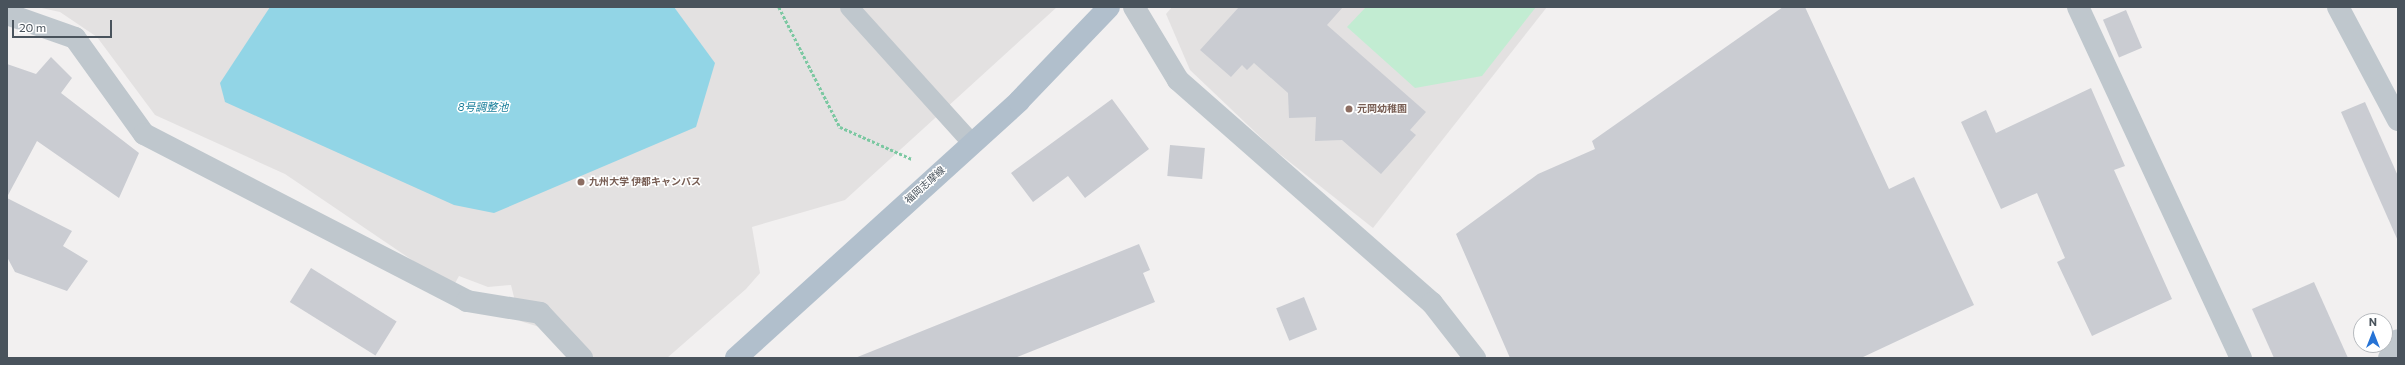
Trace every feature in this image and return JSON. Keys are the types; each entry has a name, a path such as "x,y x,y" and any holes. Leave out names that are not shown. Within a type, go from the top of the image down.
{"main road":[{"name":"福岡志摩線","path":"736,358 1019,101 1109,7"}],"street":[{"path":"1134,7 1178,80 1432,303 1475,358"},
{"path":"2078,7 2241,358"},
{"path":"2338,7 2398,120"},
{"path":"7,14 75,38 144,134 467,301 540,313 582,358"},
{"path":"2389,358 2398,340"}],"lane":[{"path":"848,7 972,143"}],"path":[{"path":"779,7 840,127 940,172"}],"shaded area":[{"name":"九州大学 伊都キャンパス","path":"37,7 1057,7 845,200 752,227 760,273 746,289 667,358 574,358 549,330 520,321 511,285 488,287 459,276 454,285 440,279 285,174 155,115 97,37 60,12"},
{"name":"元岡幼稚園","path":"1172,7 1547,7 1373,228 1272,148 1190,70 1166,14"}],"green space":[{"path":"1366,7 1536,7 1482,76 1415,88 1347,27"}],"water":[{"name":"8号調整池","path":"270,7 674,7 715,63 696,127 494,213 454,205 225,102 220,83"}],"building":[{"path":"1239,7 1343,7 1327,25 1426,112 1410,130 1416,135 1381,174 1342,140 1315,141 1316,117 1289,118 1288,93 1254,63 1247,70 1242,65 1231,77 1200,50"},
{"path":"1783,7 1805,7 1889,189 1914,177 1974,305 1861,358 1510,358 1456,234 1538,174 1595,149 1592,141"},
{"path":"2126,10 2142,48 2119,58 2103,20"},
{"path":"51,57 72,78 61,93 139,153 119,198 37,141 7,197 7,64 36,74"},
{"path":"2091,88 2125,166 2114,170 2172,299 2092,336 2057,262 2065,258 2037,193 2001,209 1961,122 1986,110 1996,133"},
{"path":"1112,99 1149,149 1085,198 1068,176 1033,202 1011,173"},
{"path":"2365,102 2398,176 2398,241 2341,112"},
{"path":"1170,145 1205,148 1202,179 1167,176"},
{"path":"7,198 72,231 63,246 88,261 67,291 15,272 7,257"},
{"path":"1139,244 1150,270 1143,273 1155,302 1015,358 855,358"},
{"path":"311,268 397,322 375,355 290,302"},
{"path":"2314,282 2348,358 2274,358 2252,309"},
{"path":"1304,297 1317,329 1289,341 1276,308"}],"place":[{"name":"元岡幼稚園","path":"1349,109"},
{"name":"九州大学 伊都キャンパス","path":"581,182"}]}
